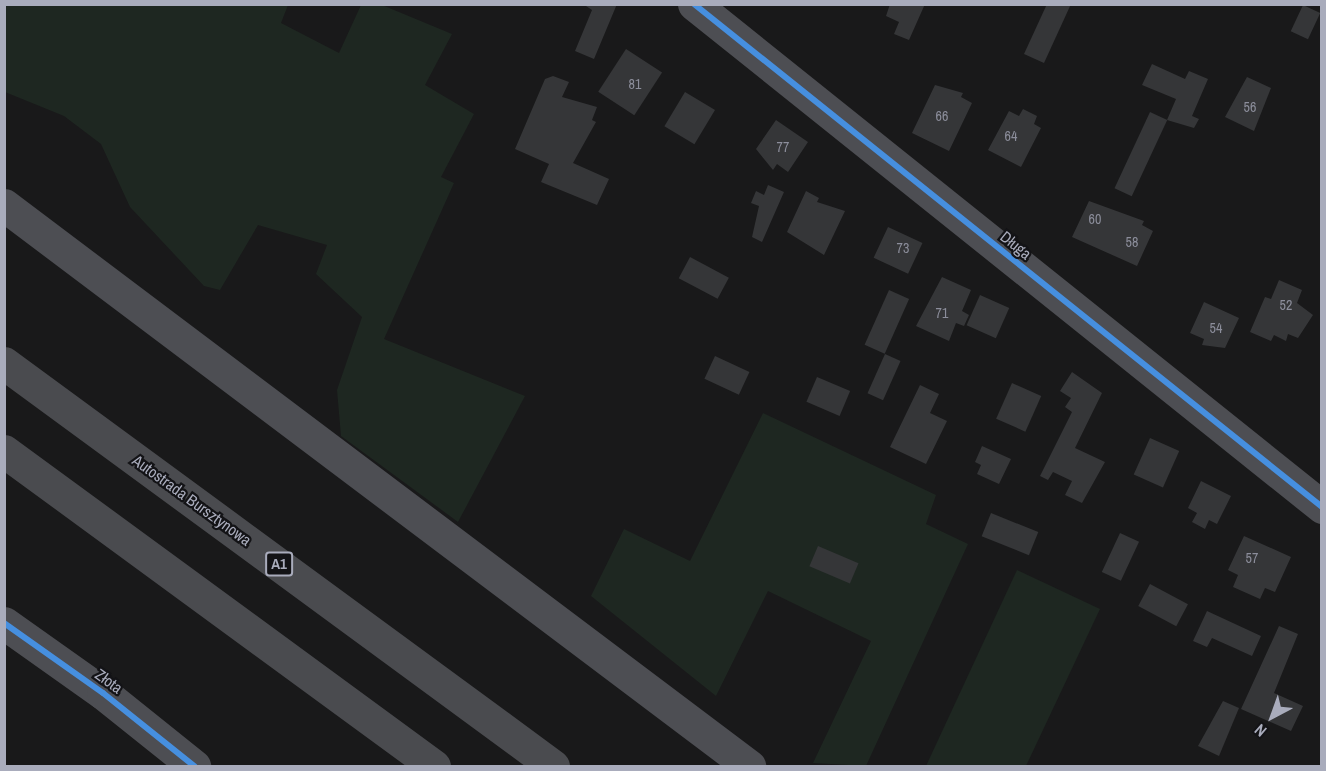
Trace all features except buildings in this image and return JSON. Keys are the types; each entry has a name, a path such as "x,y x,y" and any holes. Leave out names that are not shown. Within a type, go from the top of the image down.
{"highway":[{"name":"Autostrada Bursztynowa","path":"4,363 553,766"},
{"path":"4,451 434,766"}],"street":[{"name":"Długa","path":"694,4 1322,507"},
{"path":"4,205 749,766"},
{"name":"Złota","path":"4,623 112,699 194,766"}],"shaded area":[{"path":"4,5 288,5 281,23 339,53 361,5 382,5 452,34 425,85 474,114 441,177 454,183 384,339 525,396 458,522 341,436 337,390 362,317 316,274 327,245 258,225 220,290 204,286 130,207 101,144 64,116 5,92"},
{"path":"763,413 936,495 926,524 968,544 866,766 813,763 871,641 768,591 716,696 591,596 624,529 690,561"},
{"path":"1017,570 1100,609 1026,766 926,766"}],"cycle path":[{"path":"694,4 1322,507"},
{"path":"4,623 103,693 194,766"}]}
